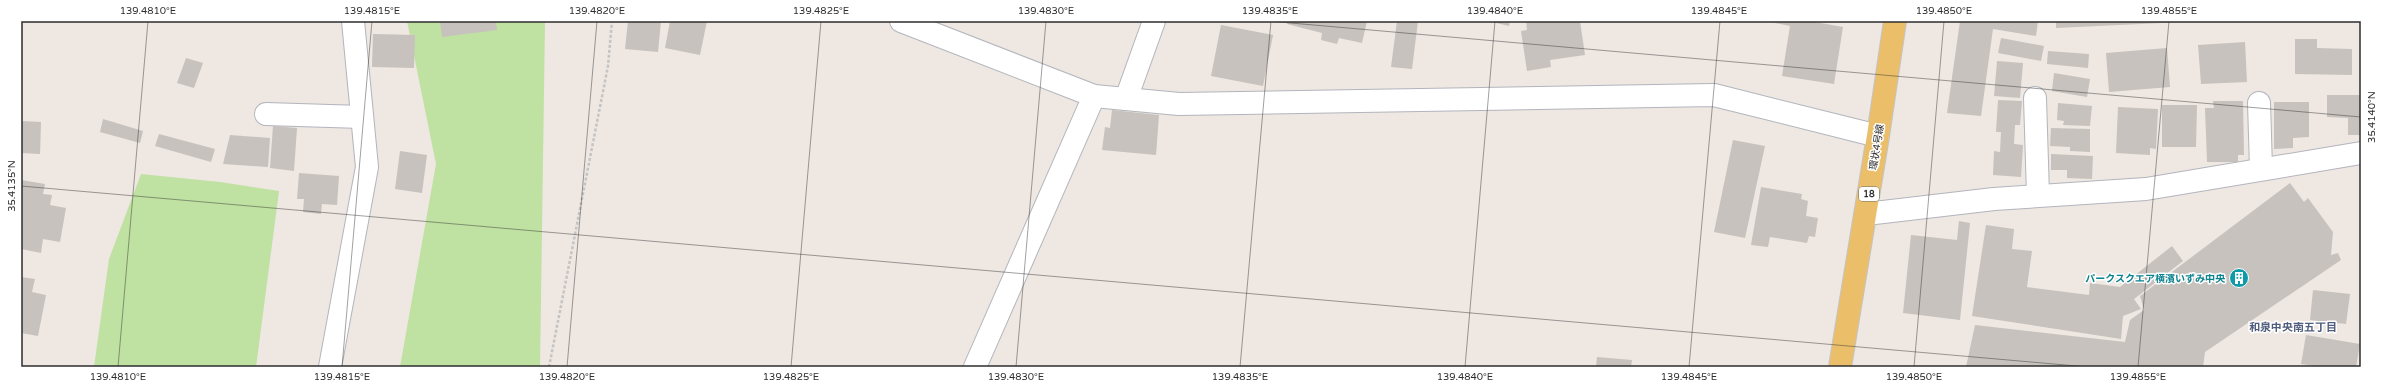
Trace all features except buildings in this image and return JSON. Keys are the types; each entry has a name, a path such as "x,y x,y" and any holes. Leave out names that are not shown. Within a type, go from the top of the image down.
{"main road":[{"name":"環状4号線","path":"1840,367 1866,214 1894,21"}],"street":[{"path":"330,367 367,167 353,21"},
{"path":"900,21 1094,96 1179,104 1714,95 1878,136"},
{"path":"1126,99 1154,21"},
{"path":"975,367 1094,96"},
{"path":"2035,98 2038,195"},
{"path":"2259,103 2261,168"},
{"path":"266,114 362,117"},
{"path":"1866,214 2038,195 2146,189 2261,168 2361,153"}],"path":[{"path":"549,367 608,66 612,21"}],"green space":[{"path":"407,21 545,21 540,367 400,367 436,164"},
{"path":"141,174 220,182 279,191 256,367 94,367 109,259"}],"place":[{"name":"パークスクエア横濱いずみ中央","path":"2239,278"}],"district":[{"name":"和泉中央南五丁目","path":"2293,327"}]}
